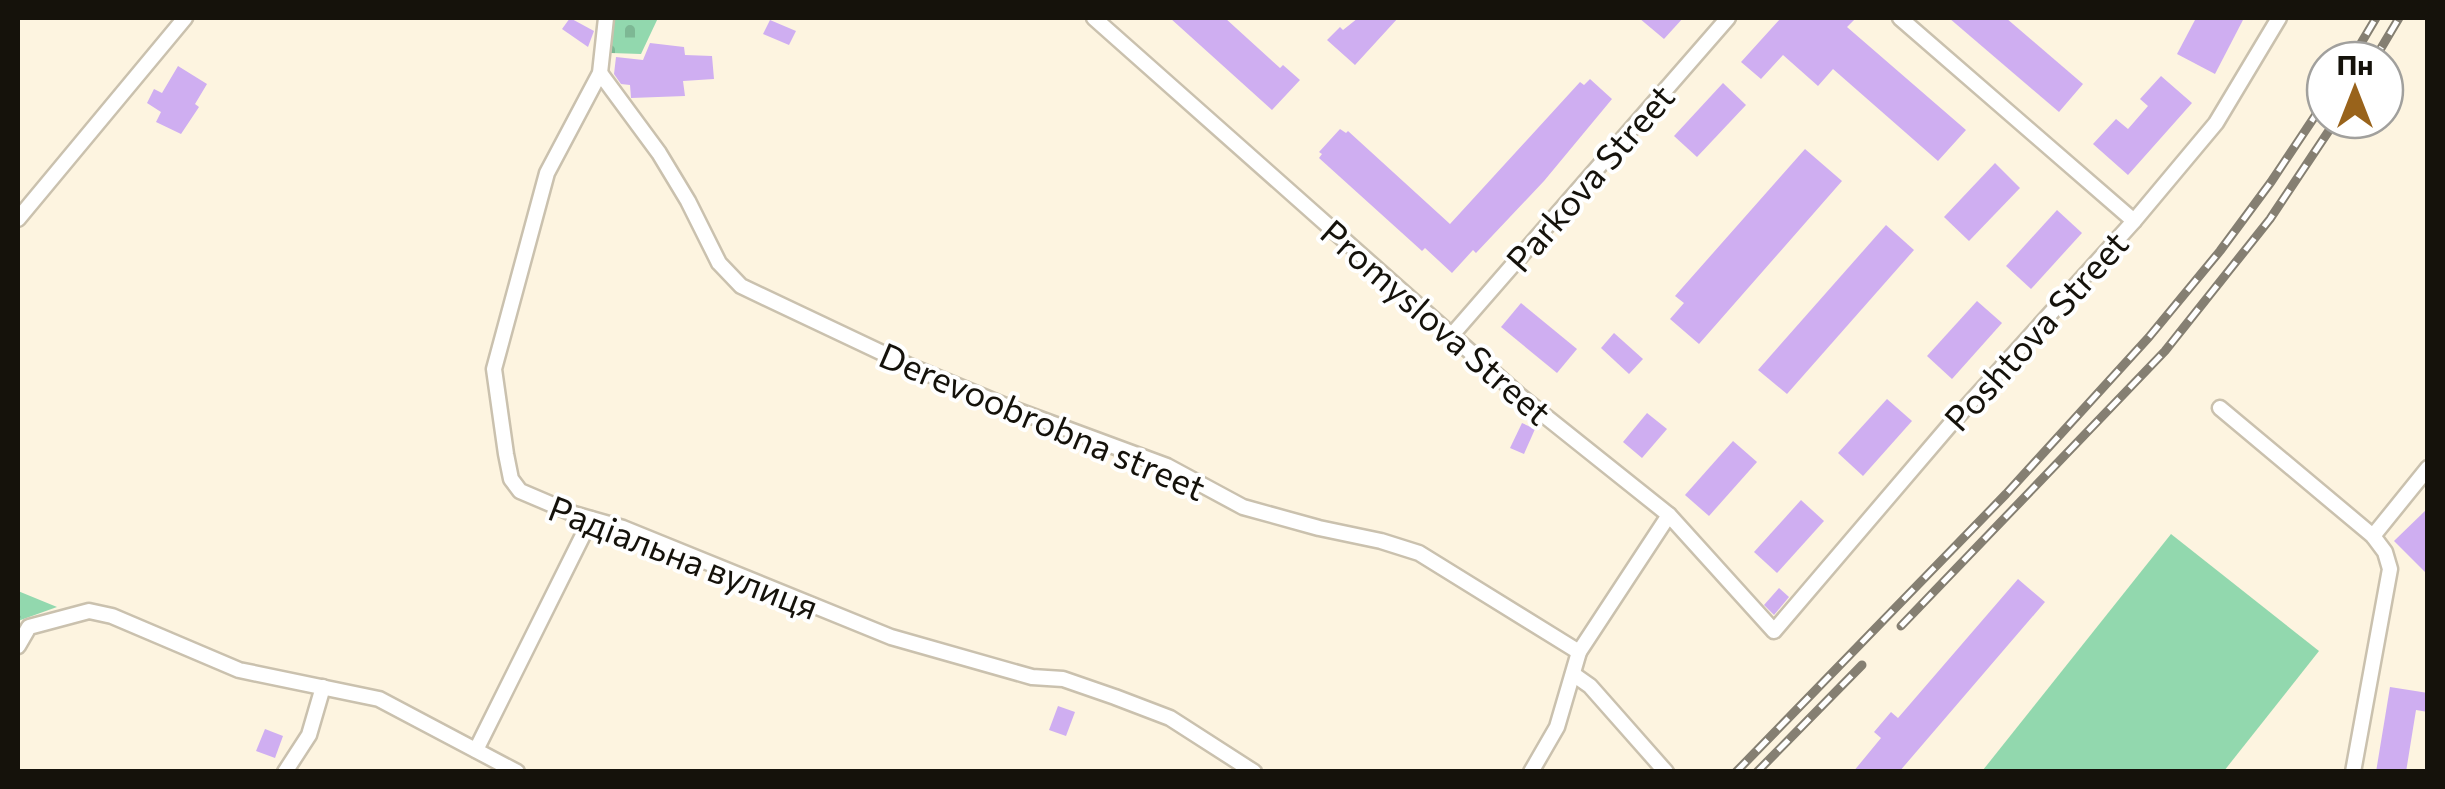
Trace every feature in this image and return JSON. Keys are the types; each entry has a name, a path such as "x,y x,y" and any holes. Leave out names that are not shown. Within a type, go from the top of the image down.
{"street":[{"path":"18,220 185,18"},
{"name":"Радіальна вулиця","path":"606,18 600,72 547,173 494,369 511,478 520,491 536,500 623,528 892,637 1032,678 1063,679 1116,696 1170,718 1254,772"},
{"name":"Promyslova Street","path":"1094,18 1450,336 1669,514 1774,630"},
{"name":"Parkova Street","path":"1450,336 1728,18"},
{"path":"1900,18 2134,220"},
{"name":"Poshtova Street","path":"1774,630 2216,124 2278,18"},
{"name":"Derevoobrobna street","path":"600,72 659,153 719,263 741,286 1012,409 1167,466 1243,507 1419,553 1579,652"},
{"path":"2220,408 2373,536 2385,552 2390,569 2354,772"},
{"path":"2373,536 2428,468"},
{"path":"1530,772 1558,727 1579,652 1669,514"},
{"path":"476,750 591,519"},
{"path":"18,646 29,627 89,610 240,670 378,699 517,772"},
{"path":"1573,674 1590,686 1666,772"},
{"path":"286,771 309,735 322,687"}],"green space":[{"path":"614,18 658,18 641,54 611,53"},
{"path":"2171,534 2319,651 2224,771 1983,770"},
{"path":"18,591 57,607 18,621"}],"building":[{"path":"570,18 594,31 588,47 562,29"},
{"path":"1170,18 1225,18 1280,68 1283,65 1300,80 1272,110"},
{"path":"1358,18 1398,18 1355,65 1327,40 1340,27 1343,30"},
{"path":"1639,18 1683,18 1664,39"},
{"path":"1781,18 1856,18 1847,27 1966,130 1938,161 1833,69 1818,86 1783,55 1761,79 1741,62"},
{"path":"1949,18 2006,18 2083,84 2059,112"},
{"path":"2196,18 2244,18 2215,74 2177,54"},
{"path":"770,20 796,31 789,45 763,34"},
{"path":"650,43 684,47 685,55 712,56 714,79 683,81 685,96 631,98 630,85 621,84 614,74 616,57 643,60"},
{"path":"178,66 207,84 195,104 199,107 181,134 156,122 161,112 147,103 154,89 162,93"},
{"path":"2161,76 2192,103 2128,175 2093,144 2116,119 2128,129 2148,106 2140,99"},
{"path":"1590,79 1612,99 1544,181 1452,273 1319,158 1319,152 1340,129 1348,131 1450,224 1580,82 1584,85"},
{"path":"1723,83 1746,105 1697,157 1674,136"},
{"path":"1805,149 1842,181 1699,344 1670,319 1684,303 1675,296"},
{"path":"1995,163 2020,188 1969,241 1944,217"},
{"path":"2057,210 2082,233 2031,289 2006,266"},
{"path":"1886,225 1914,250 1787,394 1758,370"},
{"path":"1977,301 2002,323 1952,379 1927,356"},
{"path":"1521,303 1577,349 1557,373 1501,327"},
{"path":"1614,333 1643,359 1629,374 1601,348"},
{"path":"1887,399 1912,421 1863,476 1838,453"},
{"path":"1647,413 1667,429 1642,458 1623,442"},
{"path":"1522,423 1535,429 1524,454 1510,448"},
{"path":"1733,441 1757,462 1709,516 1685,495"},
{"path":"1801,500 1824,521 1777,573 1754,552"},
{"path":"2428,508 2428,575 2394,541"},
{"path":"2018,579 2045,602 1899,772 1853,772 1881,738 1874,732 1891,712 1898,718"},
{"path":"1779,588 1789,597 1774,615 1764,605"},
{"path":"2390,687 2428,693 2428,712 2416,710 2406,772 2376,772"},
{"path":"1058,706 1075,712 1066,736 1049,730"},
{"path":"265,729 283,736 275,758 256,751"}],"railway":[{"path":"2363,40 2376,18"},
{"path":"2386,40 2399,18"},
{"path":"1736,772 2006,494 2149,337 2220,251 2305,131"},
{"path":"1901,626 2165,351 2270,219 2323,140"},
{"path":"1757,772 1862,665"}]}
